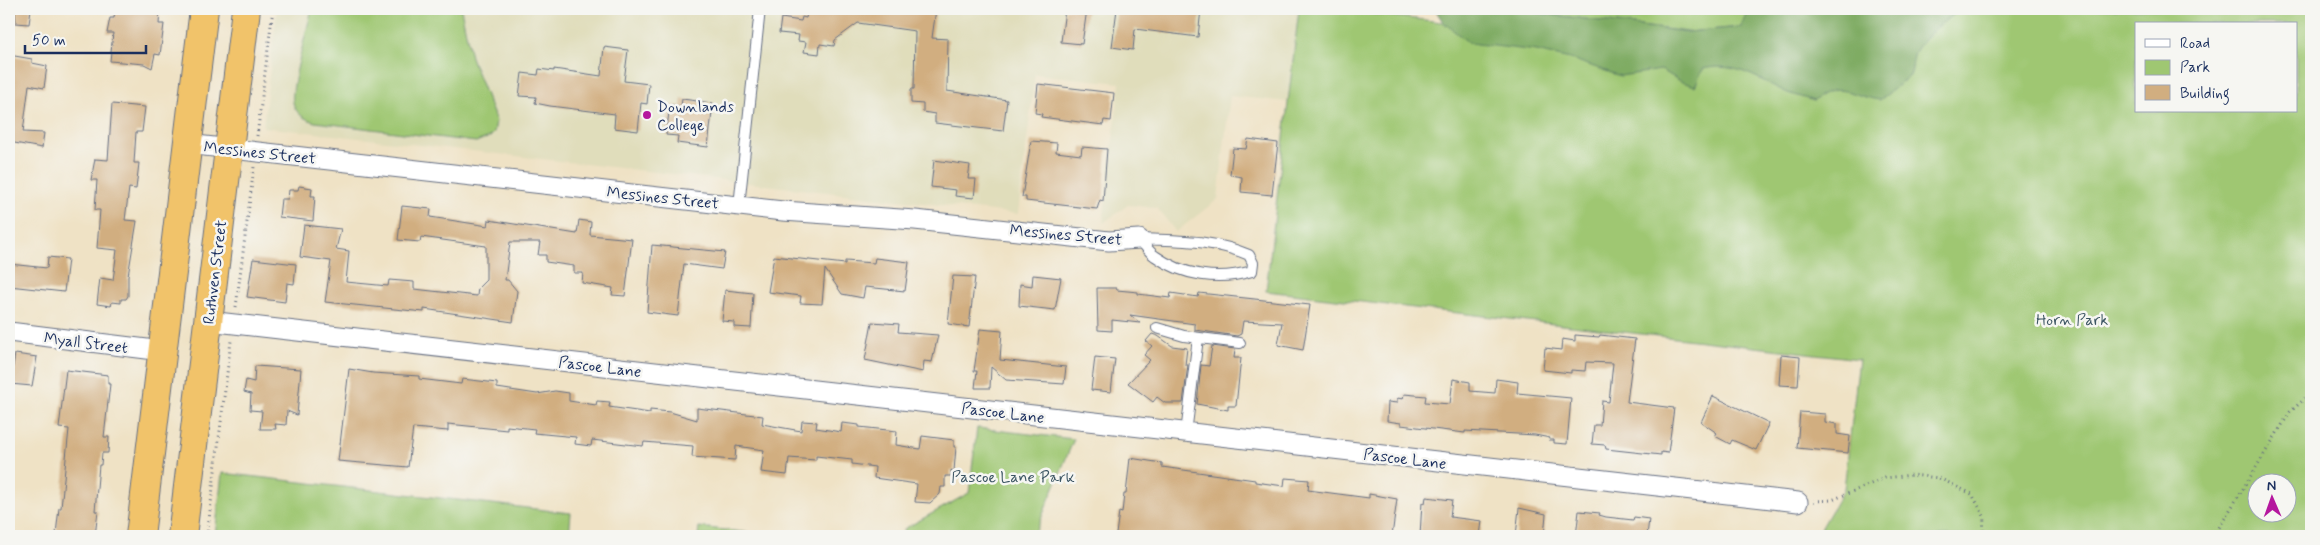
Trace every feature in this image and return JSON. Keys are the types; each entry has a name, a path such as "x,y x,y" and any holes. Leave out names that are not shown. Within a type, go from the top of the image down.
{"highway":[{"path":"140,536 204,9"},
{"name":"Ruthven Street","path":"182,536 221,323 228,148 246,9"}],"street":[{"name":"Messines Street","path":"187,144 739,206 915,220 1109,241 1139,239"},
{"name":"Pascoe Lane","path":"221,323 1798,502"},
{"name":"Myall Street","path":"9,332 163,351"}],"lane":[{"path":"739,206 760,9"},
{"path":"1139,239 1226,245 1250,255 1253,263 1252,271 1222,276 1189,273 1154,256 1139,239"},
{"path":"1157,328 1184,336 1240,343"},
{"path":"1186,432 1198,338"}],"path":[{"path":"207,536 221,323 256,152 273,9"},
{"path":"2214,536 2290,412 2311,393"},
{"path":"1798,502 1832,500 1885,478 1912,475 1939,478 1972,494 1984,516 1983,536"}],"shaded area":[{"name":"Downlands College","path":"277,9 1299,9 1288,102 1230,96 1218,199 1176,232 1157,208 1128,205 1103,223 1120,83 1035,74 1018,214 263,127"}],"green space":[{"path":"312,9 461,9 471,57 496,121 494,133 490,137 476,142 315,122 304,117 296,109 293,95"},
{"name":"Horn Park","path":"1299,9 1329,9 1754,58 1774,9 2311,9 2311,536 1817,536 1844,489 1859,359 1266,291"},
{"path":"1435,9 1506,9 1687,32 1741,27 1748,9 1964,9 1950,17 1921,43 1914,56 1910,76 1880,100 1838,90 1831,91 1814,101 1788,93 1747,73 1726,68 1703,69 1695,86 1682,82 1661,70 1620,76 1574,60 1537,51 1469,43 1443,22"},
{"path":"1506,9 1748,9 1741,27 1688,32"},
{"name":"Pascoe Lane Park","path":"977,428 1074,439 1034,536 903,536 904,529 969,493"},
{"path":"222,473 571,513 569,536 215,536"},
{"path":"699,527 778,536 698,536"}],"building":[{"path":"15,9 31,9 29,24 16,23"},
{"path":"115,9 160,9 159,24 164,24 160,55 155,54 152,68 144,64 110,61 113,33 107,33 110,18 114,18"},
{"path":"808,9 936,9 932,38 948,39 947,91 1007,100 1003,131 935,123 935,114 923,112 923,104 911,103 911,89 914,89 915,31 858,23 835,40 834,46 820,44 819,54 804,52 806,42 798,41 799,35 779,33 781,18 801,21 802,17 806,18"},
{"path":"1065,9 1087,9 1082,44 1061,42"},
{"path":"1117,9 1201,9 1198,37 1135,29 1133,50 1112,47"},
{"path":"604,47 628,50 624,81 649,84 647,104 641,103 638,131 614,128 615,114 550,106 535,103 536,97 519,96 522,73 538,75 539,69 554,71 554,69 601,76"},
{"path":"9,55 32,59 32,63 47,66 44,88 29,85 23,132 44,133 42,148 9,142"},
{"path":"1038,84 1114,93 1111,121 1104,120 1103,125 1041,117 1042,114 1035,113"},
{"path":"682,99 713,103 708,147 677,143 678,136 666,135 670,105 681,106"},
{"path":"112,104 145,107 142,132 136,132 134,163 139,163 136,189 129,188 125,220 137,221 128,276 128,296 126,299 121,299 121,303 112,302 111,306 97,304 100,278 113,280 117,250 97,248 100,210 95,210 97,180 91,180 95,159 108,160"},
{"path":"1248,139 1278,143 1272,195 1241,192 1242,177 1230,175 1233,148 1246,149"},
{"path":"1031,141 1057,143 1056,152 1081,155 1082,147 1107,149 1103,201 1100,200 1097,209 1026,201 1026,197 1022,197"},
{"path":"934,160 970,165 968,179 976,179 974,198 955,196 956,190 931,187"},
{"path":"299,186 312,188 311,196 315,196 313,221 279,217 281,199 288,199 289,190 298,190"},
{"path":"402,206 431,209 430,217 488,226 489,220 577,234 579,220 591,222 590,235 632,239 625,296 612,295 613,288 582,283 583,273 574,273 574,266 546,262 546,255 538,255 540,242 510,242 505,280 508,280 517,291 513,322 424,309 424,312 325,302 331,261 300,257 304,225 341,229 336,249 349,251 346,282 388,286 389,280 414,282 414,289 477,296 478,288 486,280 486,246 421,237 420,242 398,240"},
{"path":"652,245 725,252 722,269 684,264 678,316 647,312"},
{"path":"774,256 845,264 845,261 874,263 875,258 909,262 905,291 865,287 863,298 842,294 825,269 822,304 800,303 801,296 768,292"},
{"path":"48,257 68,259 64,292 9,286 9,264 47,268"},
{"path":"253,259 296,264 294,284 287,283 285,302 247,297"},
{"path":"1033,275 1061,278 1055,310 1019,306 1020,284 1032,286"},
{"path":"953,276 975,277 969,327 948,324"},
{"path":"1097,288 1116,288 1117,290 1138,292 1138,294 1170,298 1171,293 1198,297 1199,293 1310,305 1303,350 1278,345 1282,323 1243,321 1241,334 1237,336 1195,330 1195,324 1130,315 1140,323 1112,320 1112,331 1098,330"},
{"path":"725,290 753,293 751,328 734,327 734,322 722,321"},
{"path":"872,322 899,324 898,332 938,335 932,362 924,361 923,372 865,360"},
{"path":"980,329 1002,331 1000,360 1066,367 1064,384 1006,380 991,367 990,388 975,388 977,371 974,371"},
{"path":"1152,334 1172,346 1187,348 1185,365 1188,365 1183,403 1165,403 1157,397 1153,402 1128,383 1150,360 1144,355 1152,346 1146,341"},
{"path":"1575,335 1599,337 1600,335 1635,339 1627,402 1674,408 1668,453 1661,452 1661,455 1606,449 1605,445 1592,444 1594,425 1600,425 1602,401 1609,402 1613,363 1586,362 1585,371 1571,370 1571,373 1543,370 1545,348 1561,350 1562,339 1575,341"},
{"path":"1212,346 1235,349 1234,358 1241,358 1236,406 1228,406 1228,410 1197,404 1201,365 1209,366"},
{"path":"15,354 37,357 32,386 10,384"},
{"path":"1781,355 1800,357 1798,386 1779,385"},
{"path":"1095,357 1115,359 1111,392 1091,390"},
{"path":"255,366 301,369 297,415 287,411 286,425 275,424 276,429 260,429 262,411 250,410 251,394 244,392 246,380 254,382"},
{"path":"349,369 373,373 419,376 419,379 461,384 462,379 497,383 497,388 537,394 555,391 569,393 569,401 596,405 597,401 610,402 609,407 650,413 650,410 670,412 697,420 697,408 763,416 762,424 801,431 802,421 817,422 816,428 841,432 842,423 859,425 859,427 897,431 896,445 920,449 922,436 954,440 954,447 956,447 954,471 951,470 951,476 945,476 945,487 941,487 940,494 930,503 915,502 917,484 874,478 875,467 852,464 852,460 816,456 816,460 789,458 787,475 761,472 764,450 736,446 735,460 692,457 693,446 644,442 643,446 592,440 591,446 575,444 576,437 534,433 535,429 507,426 507,430 448,424 448,431 413,428 408,467 338,461"},
{"path":"66,370 108,375 108,384 110,384 104,437 109,437 108,453 102,453 101,465 99,465 95,511 98,511 95,536 56,534 59,508 61,508 69,429 59,428"},
{"path":"1453,379 1470,382 1470,391 1495,393 1496,379 1518,382 1517,393 1571,398 1567,444 1554,443 1554,440 1549,440 1550,438 1535,435 1465,431 1465,433 1401,425 1401,423 1387,421 1388,402 1397,403 1397,398 1403,399 1404,394 1426,396 1425,402 1450,404"},
{"path":"1713,396 1769,423 1756,450 1732,440 1730,444 1715,436 1717,433 1701,422"},
{"path":"1800,412 1825,414 1825,422 1837,424 1837,434 1850,436 1848,453 1797,448"},
{"path":"1130,458 1162,463 1162,467 1284,486 1285,478 1309,480 1308,490 1369,498 1369,494 1397,499 1392,536 1274,536 1274,534 1249,531 1248,536 1116,534 1119,512 1122,513 1124,494 1126,494"},
{"path":"1426,497 1452,500 1450,517 1482,521 1480,536 1420,536 1422,502 1425,503"},
{"path":"1519,508 1546,514 1544,536 1516,536"},
{"path":"1579,511 1600,513 1599,515 1606,517 1633,520 1634,517 1649,519 1647,536 1576,536"}],"place":[{"name":"Downlands College","path":"647,115"}]}
